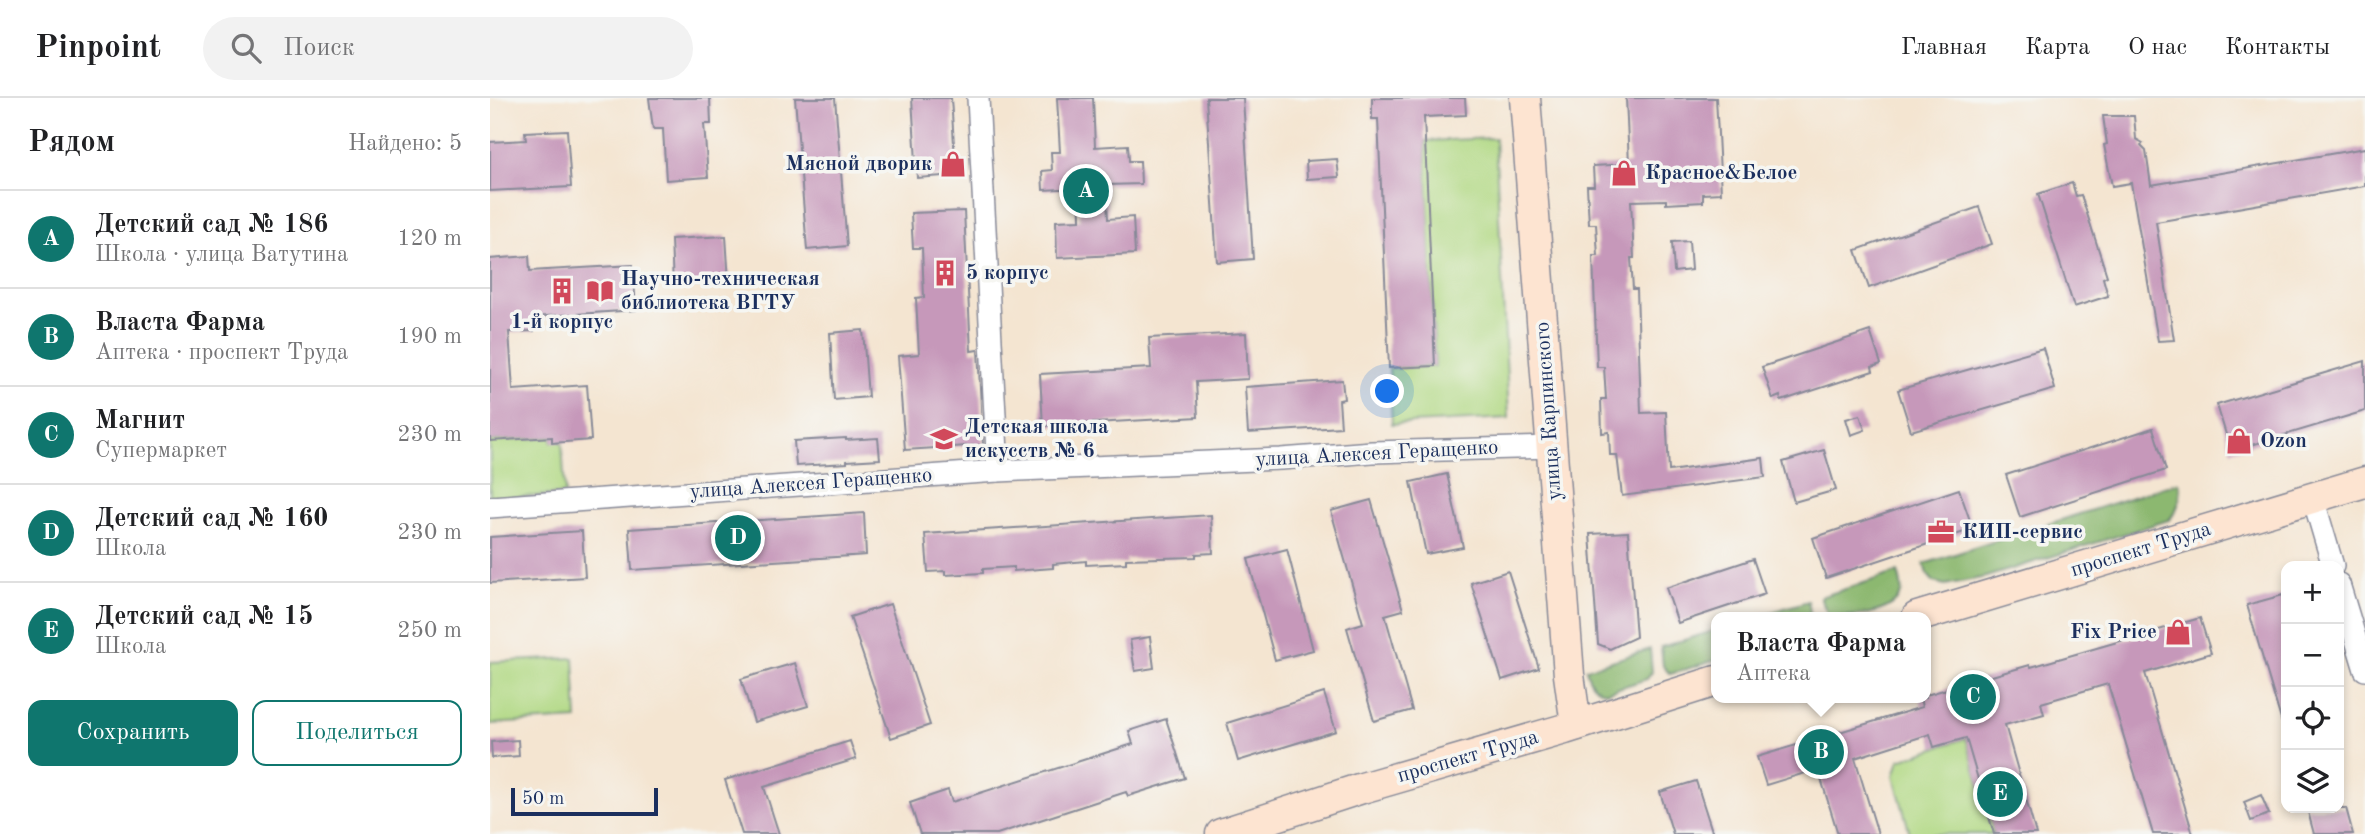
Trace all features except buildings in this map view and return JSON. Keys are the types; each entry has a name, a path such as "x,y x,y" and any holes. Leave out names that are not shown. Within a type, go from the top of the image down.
{"main road":[{"name":"улица Карпинского","path":"1525,98 1569,676 1576,725"},
{"name":"проспект Труда","path":"1931,613 2365,482"},
{"name":"проспект Труда","path":"1221,834 1362,788 1711,683"}],"street":[{"path":"978,98 998,471"},
{"name":"улица Алексея Геращенко","path":"490,507 998,471 1282,459 1371,452 1552,447"},
{"path":"2313,498 2332,561"},
{"path":"2344,601 2365,670"}],"green space":[{"path":"1495,138 1509,418 1392,424 1389,368 1435,366 1425,141"},
{"path":"552,437 552,442 562,442 565,494 490,499 490,441"},
{"path":"2179,482 2179,502 2169,520 1986,577 1945,585 1934,582 1927,574 1924,564"},
{"path":"1898,572 1901,594 1896,601 1879,611 1827,612 1820,597"},
{"path":"1808,601 1810,612 1772,612"},
{"path":"1711,632 1711,662 1670,674 1663,666 1661,647"},
{"path":"1650,649 1652,672 1647,679 1606,692 1595,687 1590,681 1586,669"},
{"path":"574,658 577,719 490,724 490,662"},
{"path":"1966,738 1994,834 1910,834 1894,776 1899,760"}],"place":[{"name":"Мясной дворик","path":"953,164"},
{"name":"Красное&Белое","path":"1624,173"},
{"name":"Детский сад № 186","path":"1086,191"},
{"name":"5 корпус","path":"945,273"},
{"name":"1-й корпус","path":"562,291"},
{"name":"Научно-техническая библиотека ВГТУ","path":"600,291"},
{"name":"Детская школа искусств № 6","path":"944,439"},
{"name":"Ozon","path":"2239,441"},
{"name":"КИП-сервис","path":"1941,532"},
{"name":"Детский сад № 160","path":"738,538"},
{"name":"Fix Price","path":"2178,632"},
{"name":"Магнит","path":"1973,697"},
{"name":"Власта Фарма","path":"1821,752"},
{"name":"Детский сад № 15","path":"2000,794"}]}
